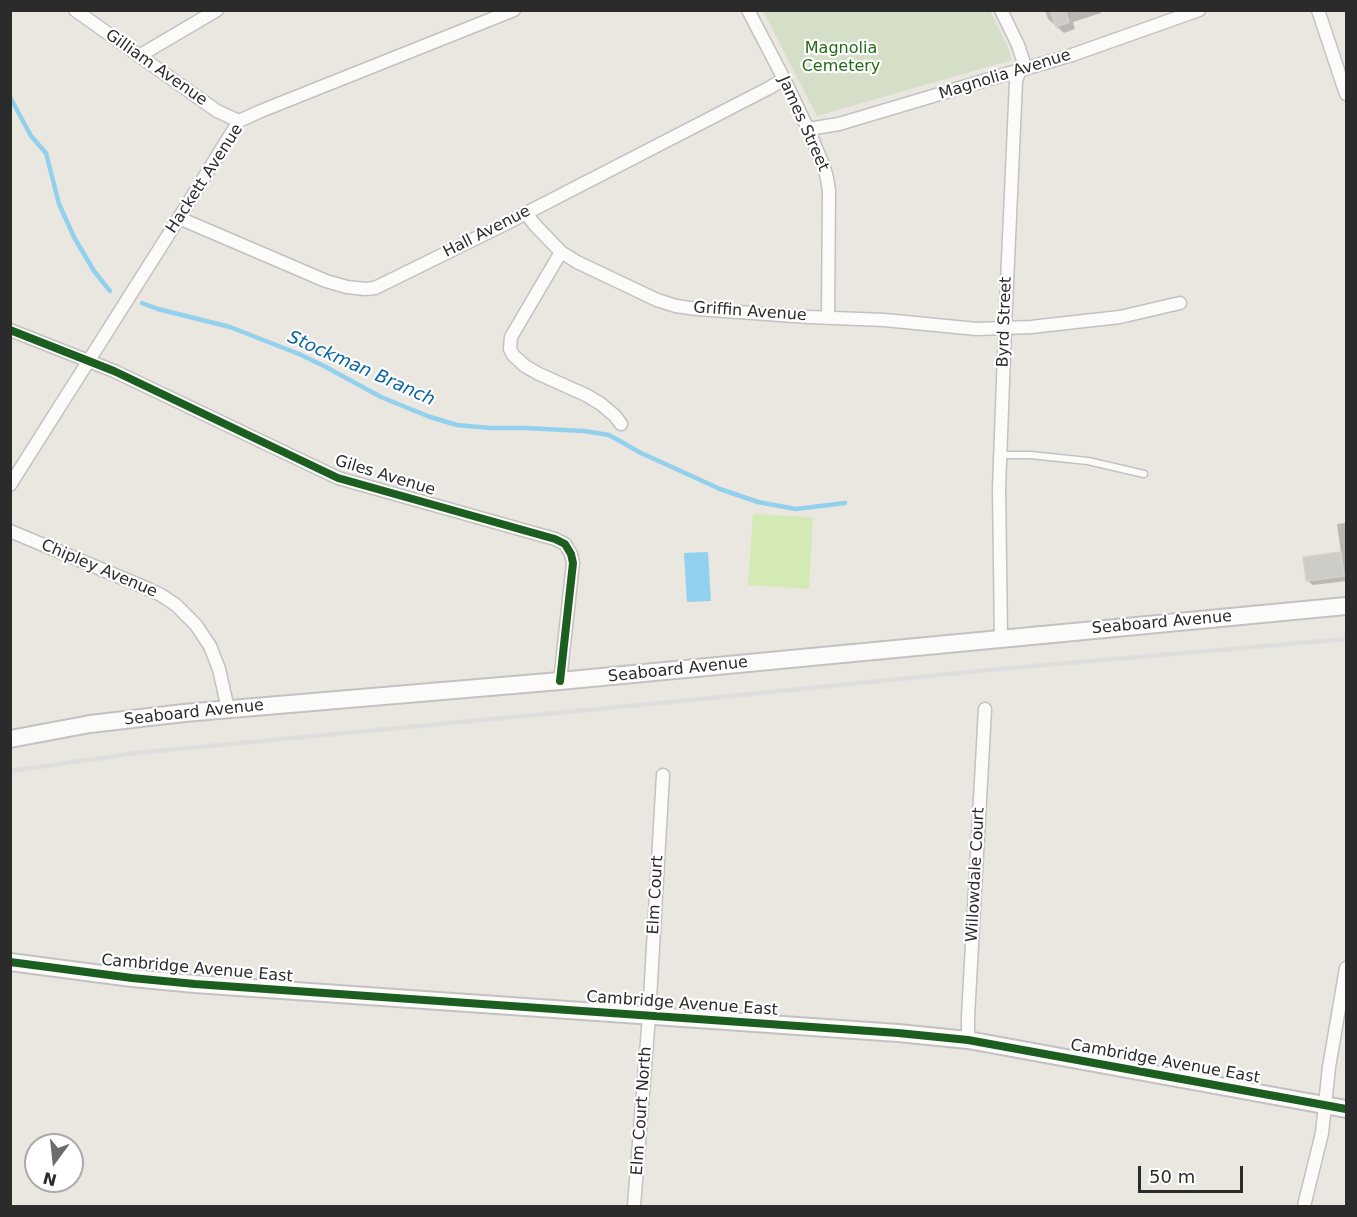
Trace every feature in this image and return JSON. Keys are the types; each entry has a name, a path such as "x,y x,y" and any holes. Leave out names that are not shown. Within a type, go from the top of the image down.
{"street":[{"name":"Gilliam Avenue","path":"75,10 217,111 238,122"},
{"path":"139,56 217,10"},
{"name":"Hackett Avenue","path":"10,485 238,122 514,10"},
{"name":"James Street","path":"748,10 784,79 824,166 829,191 828,317"},
{"name":"Byrd Street","path":"1001,10 1023,60 1016,81 1000,455 1001,639"},
{"name":"Magnolia Avenue","path":"808,129 839,124 1072,55 1199,10"},
{"path":"1318,10 1347,94"},
{"name":"Hall Avenue","path":"179,218 326,281 364,289 381,286 784,79"},
{"name":"Griffin Avenue","path":"526,213 534,225 561,252 577,262 657,300 697,309 884,320 977,329 1031,327 1120,317 1180,303"},
{"path":"561,252 512,337 510,349 525,366 601,404 621,424"},
{"name":"Giles Avenue","path":"10,330 89,360 338,478 555,539 564,544 571,554 573,563 560,681"},
{"name":"Chipley Avenue","path":"10,531 146,588 176,605 196,625 210,646 219,669 228,709"},
{"name":"Seaboard Avenue","path":"10,739 90,724 228,709 560,681 1347,606"},
{"name":"Willowdale Court","path":"968,1040 985,710"},
{"name":"Elm Court","path":"649,1016 663,775"},
{"name":"Cambridge Avenue East","path":"10,962 195,984 898,1033 968,1040 1347,1109"},
{"path":"1304,1206 1322,1132 1329,1067 1347,968"},
{"name":"Elm Court North","path":"634,1206 649,1016"}],"lane":[{"path":"1000,455 1030,455 1088,461 1144,474"}],"green space":[{"name":"Magnolia Cemetery","path":"763,11 990,11 1012,60 817,116"},
{"path":"753,514 813,517 809,589 748,585"}],"water":[{"path":"708,552 711,601 687,602 684,553"}],"building":[{"path":"1050,10 1065,10 1069,22 1056,27"},
{"path":"1341,552 1344,576 1306,581 1303,557"}],"waterway":[{"name":"Stockman Branch","path":"10,97 31,136 46,153 59,204 74,237 94,271 110,291"},
{"name":"Stockman Branch","path":"142,303 230,327 299,354 381,397 430,417 457,425 584,431 609,435 641,453 720,489 758,502 796,509 845,503"}],"railway":[{"path":"10,771 136,753 999,669 1346,639"}],"cycle path":[{"path":"10,330 114,371 338,478 555,539 565,544 573,563 560,681"},
{"path":"10,962 195,984 898,1033 968,1040 1346,1109"}]}
